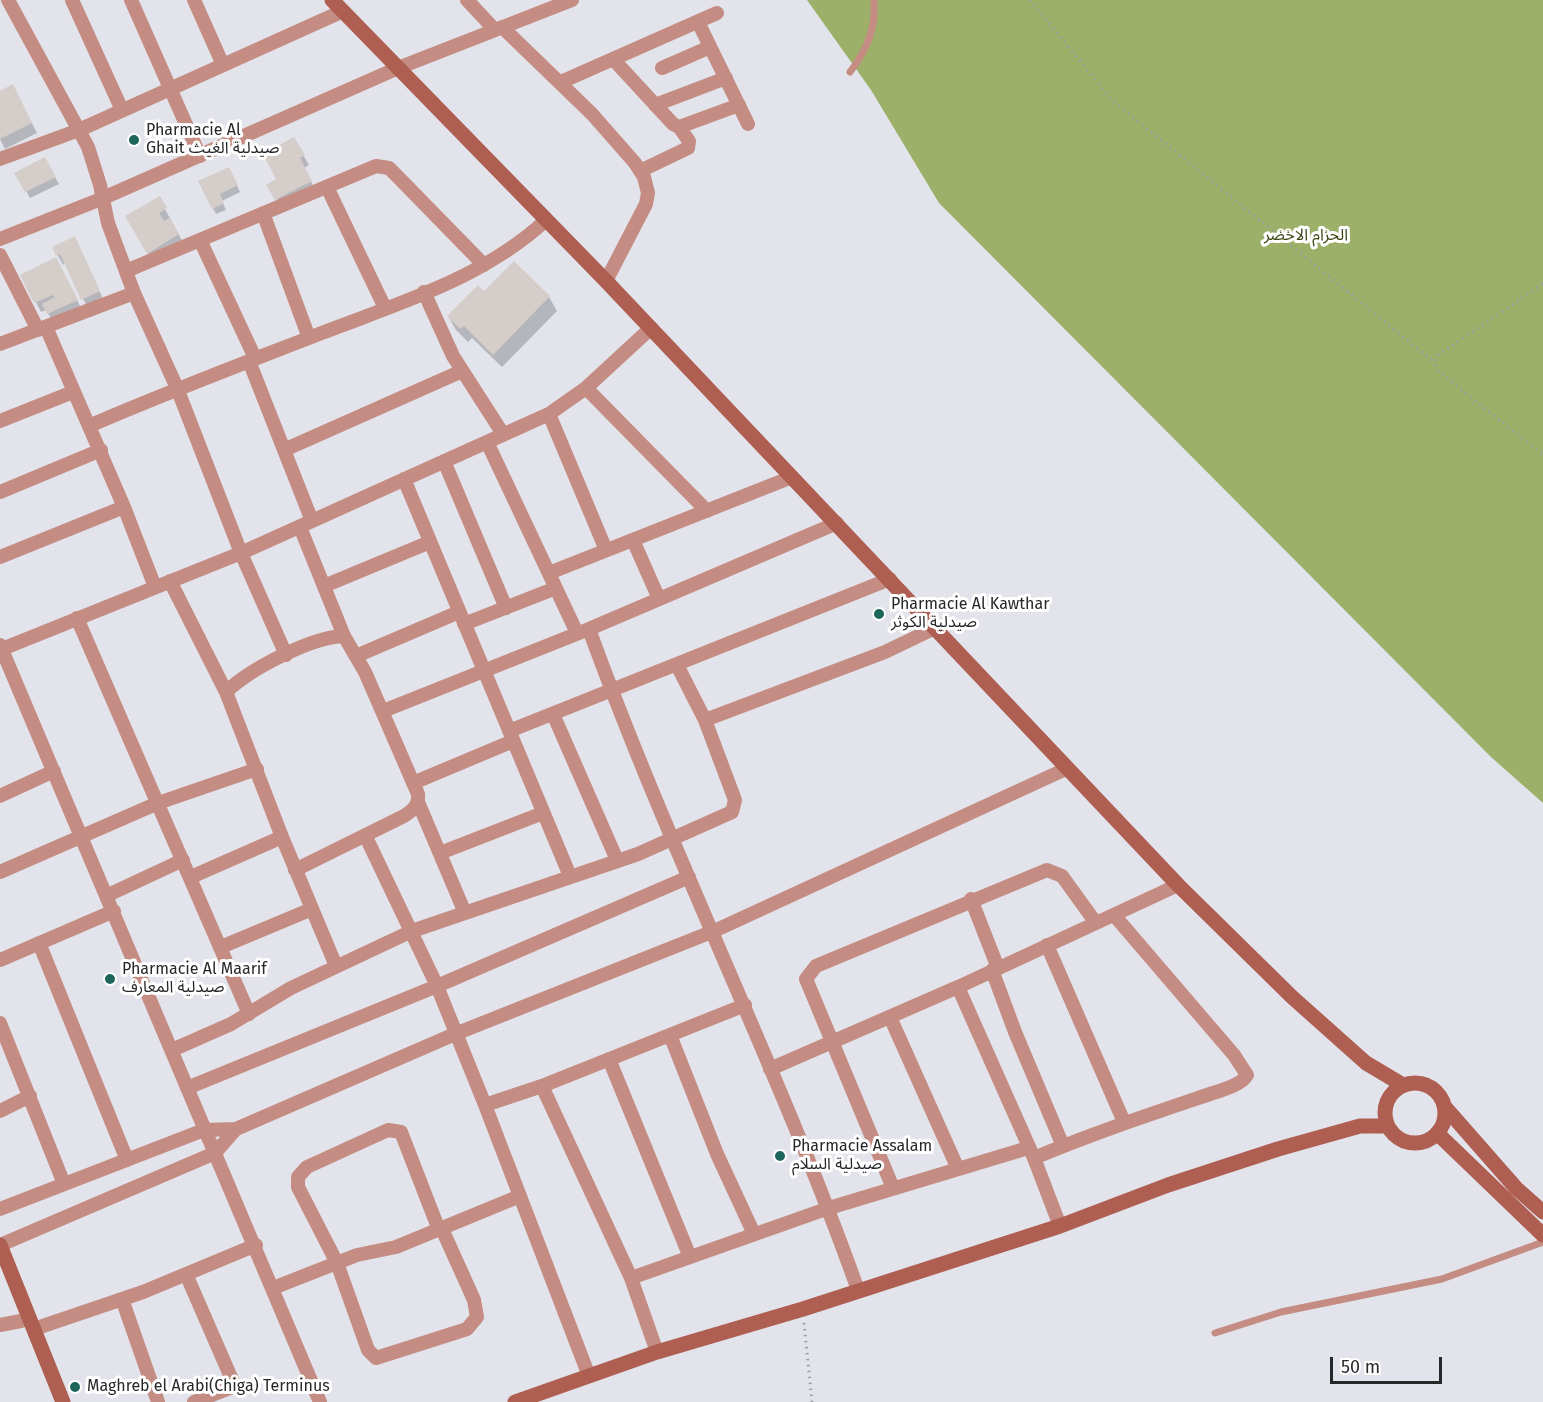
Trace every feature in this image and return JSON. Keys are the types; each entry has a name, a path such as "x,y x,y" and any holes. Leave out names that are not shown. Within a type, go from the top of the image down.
{"street":[{"path":"8,0 79,130 94,163 101,199 134,293 177,388 241,553 286,655"},
{"path":"72,0 122,110"},
{"path":"131,0 200,156"},
{"path":"194,0 224,65"},
{"path":"467,0 561,82 592,114 640,171 648,193 646,204 606,281"},
{"path":"0,239 101,199 398,68 572,0"},
{"path":"0,159 79,130 224,65 337,6 651,328 1178,885 1292,997 1366,1064 1403,1085 1424,1084 1440,1096 1444,1106 1516,1188 1543,1212"},
{"path":"561,82 717,13"},
{"path":"698,21 748,124"},
{"path":"662,68 710,47"},
{"path":"613,59 673,124 679,127 689,141 688,148 640,171"},
{"path":"655,105 726,78"},
{"path":"679,127 739,105"},
{"path":"126,271 376,166 389,168 484,265"},
{"path":"327,186 385,308"},
{"path":"262,213 309,338"},
{"path":"89,426 177,388 385,308 484,265 516,246 546,220"},
{"path":"200,240 252,359 284,450 324,586 344,636 383,711 465,913"},
{"path":"0,255 42,328 101,450 155,587"},
{"path":"424,292 462,371 503,434"},
{"path":"0,344 134,293"},
{"path":"320,1402 256,1245 204,1130 108,894 1,647 241,553 549,414 586,388 651,328"},
{"path":"284,450 462,371"},
{"path":"586,388 707,510"},
{"path":"0,421 73,392"},
{"path":"549,414 606,550"},
{"path":"487,442 556,588 583,631 612,692 672,838 746,1005 828,1208 858,1290"},
{"path":"0,492 101,450"},
{"path":"444,461 506,608"},
{"path":"549,573 792,477"},
{"path":"404,479 570,876"},
{"path":"0,557 124,507"},
{"path":"383,711 583,631 837,524"},
{"path":"633,540 659,599"},
{"path":"324,586 430,542"},
{"path":"413,783 553,714 890,579"},
{"path":"170,581 226,692 295,870 336,966"},
{"path":"356,656 461,618 506,608 556,588"},
{"path":"77,618 249,1014"},
{"path":"705,720 885,652 935,628"},
{"path":"226,692 249,673 286,655 333,636 344,636"},
{"path":"172,1050 249,1014 291,988 412,931 617,860 732,812 735,800 705,720 677,665"},
{"path":"553,714 617,860"},
{"path":"0,1209 204,1130 236,1129 455,1034 714,931 1068,768"},
{"path":"0,872 158,803 257,769"},
{"path":"0,796 54,771"},
{"path":"295,870 366,837 404,816 415,809 418,802"},
{"path":"440,854 543,813"},
{"path":"191,877 282,837"},
{"path":"366,837 436,986 485,1105 589,1376"},
{"path":"108,894 183,860"},
{"path":"892,1188 806,979 816,966 972,899 1047,870 1062,876 1096,923"},
{"path":"187,1088 436,986 689,877"},
{"path":"770,1069 834,1043 1178,885"},
{"path":"972,899 1015,1032 1063,1146"},
{"path":"221,947 312,909"},
{"path":"0,960 114,911"},
{"path":"631,1278 828,1208 892,1188 958,1169 1063,1146 1124,1122 1240,1082 1247,1075 1234,1055 1114,915"},
{"path":"39,943 127,1160"},
{"path":"1047,945 1124,1122"},
{"path":"958,987 1031,1153 1060,1226"},
{"path":"485,1105 542,1086 746,1005"},
{"path":"890,1017 958,1169"},
{"path":"0,1023 64,1184"},
{"path":"670,1035 717,1154 754,1234"},
{"path":"609,1059 690,1257"},
{"path":"1366,1064 1388,1098 1385,1118 1393,1134 1411,1143 1420,1142 1437,1133 1443,1125 1444,1106"},
{"path":"1360,1126 1403,1085"},
{"path":"542,1086 631,1278 657,1352"},
{"path":"0,1111 30,1096"},
{"path":"515,1402 657,1352 803,1309 1060,1226 1168,1185 1360,1126 1388,1126"},
{"path":"52,1402 0,1245 215,1152 236,1129"},
{"path":"388,1130 401,1132 440,1230 474,1300 477,1317 467,1329 381,1359 373,1356 368,1350 337,1263 298,1187 298,1177 307,1167 388,1130"},
{"path":"1437,1133 1543,1235"},
{"path":"273,1288 357,1255 396,1247 520,1196"},
{"path":"0,1325 28,1325 122,1299 256,1245"},
{"path":"0,1271 28,1325 63,1402"},
{"path":"186,1274 232,1382 230,1388 194,1402"},
{"path":"122,1299 158,1402"}],"lane":[{"path":"850,72 865,53 875,21 874,0"},
{"path":"1215,1333 1281,1312 1442,1279 1543,1242"}],"path":[{"path":"1030,0 1112,100 1434,362 1437,370 1543,455"},
{"path":"1434,362 1438,355 1543,284"},
{"path":"803,1309 812,1402"}],"green space":[{"name":"الحزام الاخضر","path":"807,0 1543,0 1543,803 1491,757 939,203 871,90"}],"building":[{"path":"13,84 32,123 0,139 0,91"},
{"path":"294,137 305,155 300,158 312,181 275,200 266,185 276,179 263,154"},
{"path":"45,157 56,177 25,192 14,173"},
{"path":"229,167 238,185 220,194 224,203 212,209 198,181"},
{"path":"160,196 167,208 159,213 164,221 170,218 179,234 147,254 125,216"},
{"path":"75,236 100,291 81,300 60,254 56,256 52,247"},
{"path":"56,257 78,300 47,314 42,304 55,297 53,295 34,303 20,275"},
{"path":"514,261 550,296 493,355 464,326 460,329 447,316 478,285 484,291"}],"place":[{"name":"Pharmacie Al Ghait صيدلية الغيث","path":"134,140"},
{"name":"Pharmacie Al Kawthar صيدلية الكوثر","path":"879,614"},
{"name":"Pharmacie Al Maarif صيدلية المعارف","path":"110,979"},
{"name":"Pharmacie Assalam صيدلية السلام","path":"780,1156"},
{"name":"Maghreb el Arabi(Chiga) Terminus","path":"75,1387"}]}
